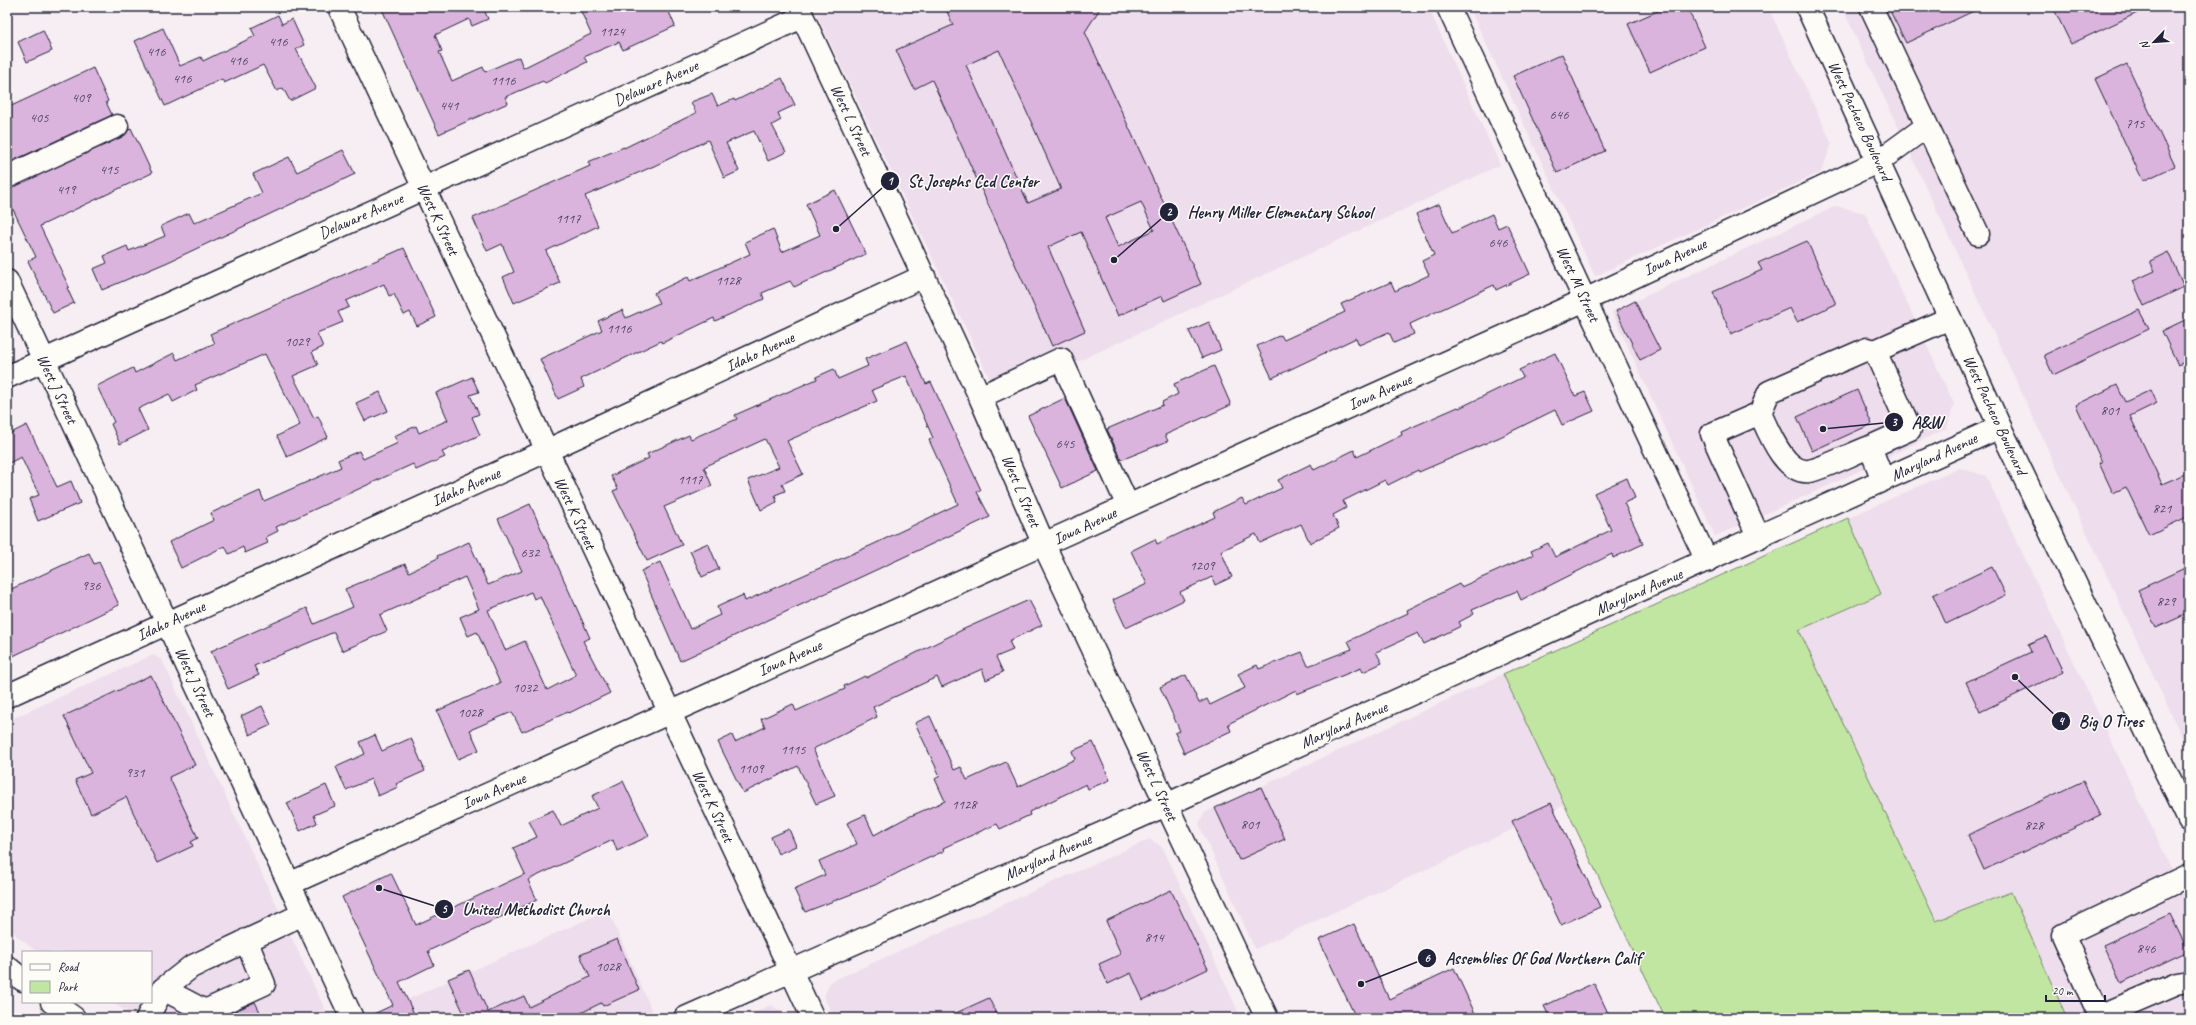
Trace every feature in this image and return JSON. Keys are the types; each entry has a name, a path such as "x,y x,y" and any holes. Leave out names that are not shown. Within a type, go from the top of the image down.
{"main road":[{"name":"West K Street","path":"339,7 546,451 814,1018"},
{"name":"West M Street","path":"1448,7 1707,561"},
{"name":"West Pacheco Boulevard","path":"1807,7 2000,427 2189,820"},
{"path":"1872,7 1978,234"},
{"name":"Delaware Avenue","path":"7,377 424,187 800,12"},
{"name":"West L Street","path":"800,12 980,397 1044,545 1267,1018"},
{"path":"7,177 117,126"},
{"name":"Iowa Avenue","path":"289,884 1585,300 1879,161 1927,126"},
{"name":"Idaho Avenue","path":"7,696 546,451 924,276"},
{"name":"West J Street","path":"7,281 352,1018"},
{"path":"1759,538 1712,434 1760,412 1769,392 1867,349 1875,351 1950,318"},
{"path":"1760,412 1779,452 1791,465 1808,471 1868,448 1910,429 1875,351"},
{"path":"980,397 1061,359 1128,506"},
{"name":"Maryland Avenue","path":"685,1018 790,970 1166,805 1759,538 2000,427"},
{"path":"1868,448 1884,480"},
{"path":"2189,875 2063,935 2101,1017 2177,983 2189,980"},
{"path":"147,1018 163,989 191,966 303,914"},
{"path":"163,989 205,1011 264,984 246,940"},
{"path":"7,967 22,979"},
{"path":"53,1003 74,1018"}],"shaded area":[{"path":"836,7 1428,7 1500,165 999,398 817,15"},
{"path":"1469,7 1768,7 1832,144 1821,172 1595,276"},
{"path":"1842,7 2189,7 2189,752"},
{"path":"1836,206 1865,213 1954,404 1947,428 1832,484 1715,536 1612,312"},
{"path":"1960,468 1986,476 2189,906 2189,1018 2067,1018 2011,892 1936,921 1799,630 1881,594 1848,518"},
{"path":"153,655 162,660 329,1018 138,1018 113,1003 152,1003 152,951 36,951 7,928 7,721"},
{"path":"1503,674 1565,805 1255,949 1199,824 1204,813"},
{"path":"1150,839 1163,848 1241,1018 834,1018 824,997 830,982"},
{"path":"608,910 655,1018 366,1018"},
{"path":"771,1005 783,1013 785,1018 742,1018"}],"green space":[{"path":"1848,518 1881,594 1799,630 1936,921 2011,892 2067,1018 1665,1018 1503,674"}],"building":[{"path":"381,7 496,7 485,12 488,19 472,26 469,19 435,35 442,51 439,52 452,81 483,67 485,72 519,57 523,68 591,34 579,7 667,7 675,26 623,50 619,42 584,57 587,62 545,83 543,81 505,97 508,103 439,134"},
{"path":"945,7 1101,7 1085,32 1201,284 1164,301 1162,296 1118,316 1081,232 1048,247 1085,331 1052,346 932,80 914,89 896,50 953,25","holes":["999,50 1061,189 1028,203 966,65","1141,202 1154,230 1118,247 1105,218"]},
{"path":"1667,7 1687,7 1705,47 1650,72 1628,24"},
{"path":"1888,7 1982,7 1906,43"},
{"path":"2053,7 2150,7 2071,44"},
{"path":"278,15 282,24 292,19 304,45 296,49 316,88 290,101 283,88 277,91 263,65 224,83 222,79 165,106 135,41 163,28 180,66 201,57 203,61 255,36 251,28"},
{"path":"43,30 52,51 27,62 18,42"},
{"path":"1562,54 1605,151 1557,173 1513,76"},
{"path":"2127,64 2175,166 2143,181 2095,79"},
{"path":"93,68 108,101 106,102 112,115 8,163 7,108"},
{"path":"782,78 795,105 778,113 781,120 772,125 786,152 768,161 754,131 726,143 739,171 724,178 708,140 654,166 585,196 598,226 546,251 560,283 514,303 503,277 514,272 502,244 487,251 473,218 590,166 588,162 624,148 696,113 691,102 712,94 718,106 734,99 735,101"},
{"path":"131,128 152,173 40,226 69,287 67,288 74,303 53,313 28,261 36,257 7,197 7,189 122,137"},
{"path":"343,150 355,174 168,262 102,290 93,269 107,263 104,256 127,246 129,251 165,236 161,226 189,213 194,223 262,193 253,174 289,157 297,172"},
{"path":"835,190 866,254 794,287 790,281 762,293 764,299 715,321 714,318 662,343 661,341 581,379 584,387 558,399 540,359 602,330 598,321 622,310 626,318 659,303 654,293 688,277 690,281 750,254 745,242 773,229 782,252 820,235 806,204"},
{"path":"1439,204 1452,233 1492,214 1498,228 1507,224 1530,274 1496,290 1494,285 1410,324 1414,334 1394,343 1389,332 1359,345 1356,338 1272,378 1257,346 1281,335 1284,340 1345,312 1341,304 1391,282 1395,291 1429,275 1422,261 1434,255 1416,214"},
{"path":"1807,241 1836,304 1797,322 1790,308 1731,334 1713,292 1762,270 1758,263"},
{"path":"404,248 436,317 417,326 410,312 404,315 394,294 389,296 384,284 346,301 349,307 338,312 343,322 317,333 323,347 312,352 318,365 293,376 314,418 318,416 328,437 287,457 277,436 300,425 265,354 195,385 197,390 173,402 169,394 138,409 148,430 120,444 111,424 114,422 97,386 133,368 135,373 174,353 177,360 215,343 210,334"},
{"path":"2168,252 2184,287 2144,306 2133,281 2155,271 2150,261"},
{"path":"1635,301 1660,350 1640,360 1616,311"},
{"path":"2139,310 2149,329 2053,375 2044,355"},
{"path":"2189,318 2189,360 2178,365 2162,331"},
{"path":"1209,322 1221,350 1202,358 1189,331"},
{"path":"907,341 926,384 931,382 981,490 977,492 990,517 680,661 641,571 660,562 690,629 720,615 717,607 743,595 745,601 872,545 958,504 929,440 933,438 906,376 872,390 877,401 787,441 803,474 782,484 785,491 775,495 777,502 761,510 748,480 779,467 765,439 704,467 712,486 664,507 682,545 647,561 613,491 618,489 611,476 649,458 647,454 689,435 691,439 737,419 735,415 817,379 816,377 834,369 838,379 868,366 865,359"},
{"path":"1555,353 1575,396 1585,392 1594,411 1562,425 1555,410 1500,437 1419,472 1418,470 1388,485 1385,480 1343,501 1346,508 1333,515 1339,528 1310,543 1301,524 1260,543 1256,534 1221,551 1232,577 1215,585 1212,577 1180,592 1184,600 1126,628 1113,600 1147,584 1131,551 1155,539 1157,544 1215,517 1213,512 1242,498 1246,505 1282,488 1278,480 1311,464 1314,470 1354,450 1357,457 1402,435 1401,432 1458,407 1459,408 1523,377 1519,370"},
{"path":"1214,366 1231,405 1165,435 1168,441 1121,460 1107,429 1163,405 1162,402 1178,394 1174,384"},
{"path":"472,377 479,392 470,395 479,414 472,417 480,435 442,452 445,457 416,470 413,464 276,527 278,531 266,537 268,543 245,553 243,547 229,554 225,546 181,568 169,542 214,520 211,513 260,491 264,501 341,467 338,460 359,451 363,459 398,443 394,436 416,426 419,433 448,420 436,393"},
{"path":"2117,385 2125,402 2151,390 2157,403 2130,416 2162,484 2189,472 2189,516 2149,535 2126,487 2113,493 2099,463 2102,462 2076,405"},
{"path":"1857,390 1872,424 1812,451 1797,417"},
{"path":"380,392 388,411 365,421 356,403"},
{"path":"1065,398 1098,471 1062,488 1028,416"},
{"path":"27,425 57,487 71,481 80,503 38,521 29,499 39,495 21,457 7,464 7,435"},
{"path":"1627,478 1635,498 1624,503 1643,544 1613,558 1612,554 1521,600 1517,591 1472,610 1474,614 1459,622 1461,626 1424,644 1418,633 1376,652 1382,663 1363,672 1361,668 1297,694 1296,690 1228,724 1231,731 1184,753 1175,733 1180,731 1160,687 1186,675 1199,703 1207,699 1210,705 1245,688 1238,674 1257,665 1259,669 1302,652 1308,666 1352,649 1348,641 1408,613 1407,610 1459,584 1461,587 1533,555 1531,551 1548,543 1555,557 1611,530 1594,493"},
{"path":"530,504 590,638 583,641 610,693 569,713 568,712 522,732 512,712 470,730 479,750 458,759 437,711 500,683 477,632 468,636 460,617 479,609 465,577 380,615 387,631 342,651 334,632 254,666 259,675 228,689 211,651 307,608 314,624 353,607 345,589 405,564 409,572 438,558 437,556 469,542 488,585 522,571 498,519","holes":["531,592 534,599 540,596 576,675 547,690 525,641 505,650 488,610"]},
{"path":"708,543 719,569 702,577 690,551"},
{"path":"89,553 94,564 99,562 119,605 7,659 7,591"},
{"path":"2189,566 2189,613 2156,628 2138,590"},
{"path":"1992,567 2006,595 1946,624 1933,595"},
{"path":"1029,600 1042,625 1009,641 1013,650 996,657 1003,672 986,680 982,669 942,687 937,677 873,707 877,717 813,749 835,796 816,804 798,766 743,793 718,742 732,735 735,742 765,727 761,719 793,704 796,711 845,689 844,686 865,676 866,678 964,629"},
{"path":"2046,636 2063,672 1980,712 1966,682 2031,652 2028,644"},
{"path":"151,675 195,765 169,777 198,838 191,842 193,846 157,863 126,797 91,814 75,780 91,773 64,716"},
{"path":"262,706 271,725 250,735 241,716"},
{"path":"930,716 954,770 961,767 967,780 1006,762 1018,787 1075,759 1072,751 1093,742 1110,780 1088,789 1086,784 1029,812 1030,815 1000,829 997,824 943,848 944,851 875,885 805,912 794,889 825,875 819,861 857,844 847,823 865,815 874,835 906,818 945,801 935,779 940,776 915,723"},
{"path":"375,735 382,751 411,738 425,771 396,784 398,787 378,796 371,779 346,790 336,767 365,754 360,742"},
{"path":"623,781 649,836 617,851 613,840 528,880 537,900 428,951 434,965 399,982 416,1018 365,1018 393,1005 342,897 391,873 416,925 525,874 513,848 537,837 529,821 553,810 561,826 598,808 592,796"},
{"path":"2083,781 2100,816 1984,870 1968,835"},
{"path":"326,785 335,806 314,815 317,823 300,831 287,803"},
{"path":"1261,787 1285,839 1239,860 1215,808"},
{"path":"1551,803 1600,907 1561,925 1512,821"},
{"path":"789,829 796,846 778,854 771,837"},
{"path":"1171,890 1208,969 1143,1000 1131,973 1108,984 1099,964 1121,954 1106,921"},
{"path":"2170,914 2188,951 2121,983 2103,945"},
{"path":"1354,924 1389,999 1454,968 1477,1018 1356,1018 1319,940"},
{"path":"617,939 639,990 603,1006 601,1003 571,1018 466,1018 448,979 469,970 488,1012 524,996 529,1007 590,977 580,955"},
{"path":"1594,983 1608,1013 1597,1018 1550,1018 1544,1006"},
{"path":"989,998 998,1018 945,1018"},
{"path":"255,1002 263,1018 220,1018"}],"place":[{"name":"St Josephs Ccd Center","path":"836,229"},
{"name":"Henry Miller Elementary School","path":"1114,260"},
{"name":"A&W","path":"1823,429"},
{"name":"Big O Tires","path":"2015,677"},
{"name":"United Methodist Church","path":"379,888"},
{"name":"Assemblies Of God Northern Calif","path":"1361,984"}]}
